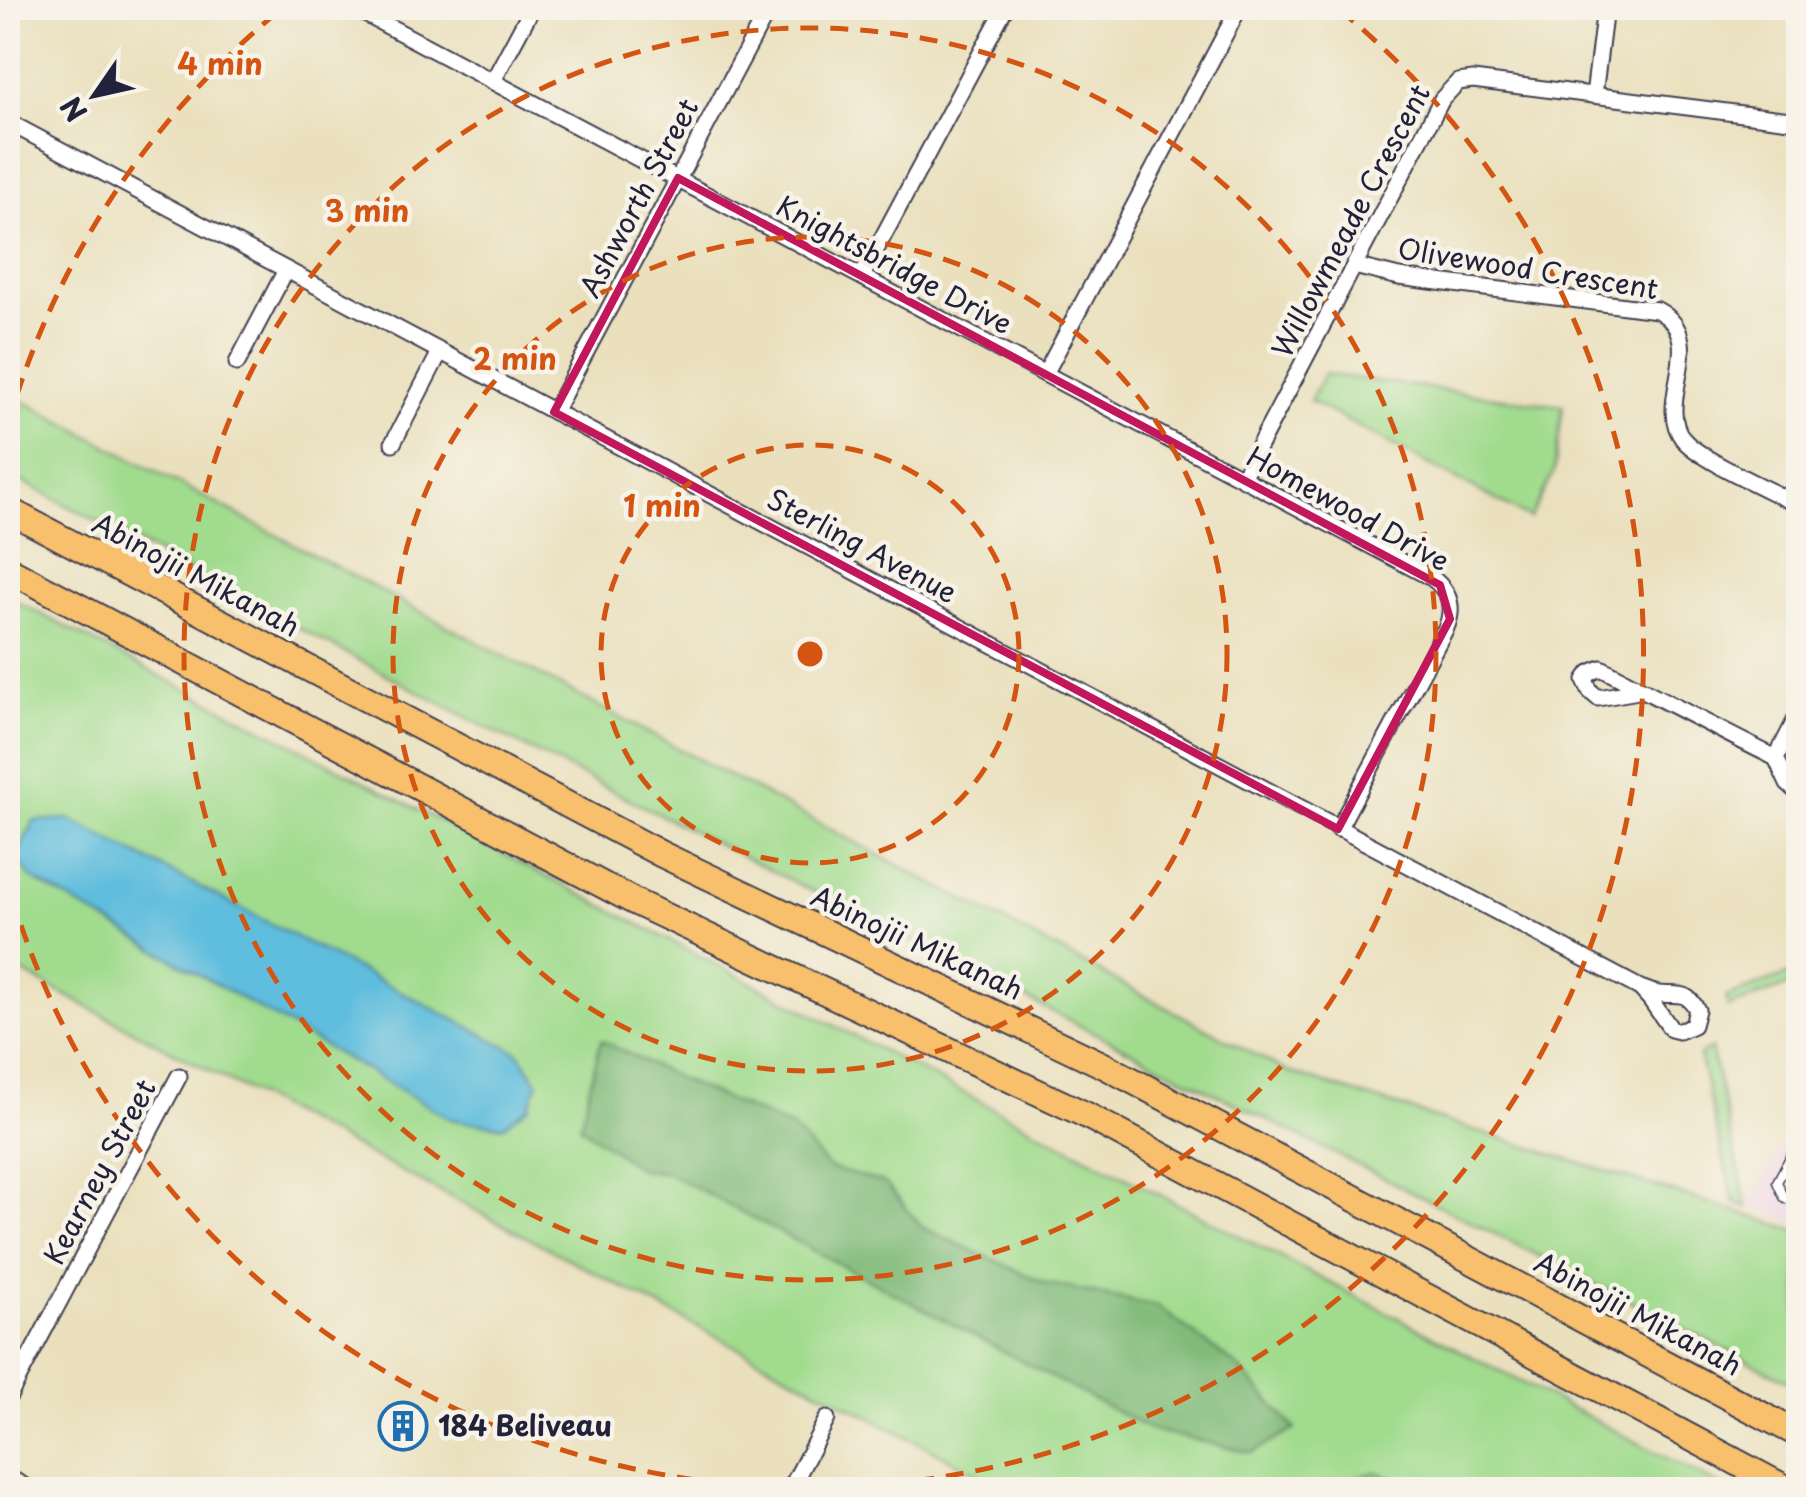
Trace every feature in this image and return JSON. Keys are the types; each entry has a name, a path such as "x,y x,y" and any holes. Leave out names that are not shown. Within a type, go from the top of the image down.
{"main road":[{"name":"Abinojii Mikanah","path":"8,510 661,854 1107,1066 1792,1426"},
{"path":"8,568 635,902 1084,1114 1789,1490"},
{"path":"1748,1469 1775,1490"}],"street":[{"name":"Knightsbridge Drive","path":"354,8 1044,374"},
{"path":"493,81 532,8"},
{"name":"Ashworth Street","path":"554,412 769,8"},
{"path":"862,276 1006,8"},
{"path":"1044,374 1239,8"},
{"path":"1594,95 1605,8"},
{"name":"Willowmeade Crescent","path":"1242,478 1442,99 1458,82 1473,80 1798,121"},
{"name":"Sterling Avenue","path":"8,122 1640,988"},
{"name":"Olivewood Crescent","path":"1354,266 1399,277 1657,310 1675,324 1681,340 1675,424 1680,436 1696,451 1798,505"},
{"path":"237,363 286,270"},
{"path":"393,443 440,352"},
{"name":"Homewood Drive","path":"1044,374 1432,578 1447,594 1450,619 1446,628 1338,829"},
{"path":"1644,690 1786,751"},
{"path":"1798,716 1786,751 1788,784 1798,793"},
{"name":"Kearney Street","path":"8,1398 180,1076"},
{"path":"790,1490 826,1419"},
{"path":"8,1481 24,1490"}],"lane":[{"path":"1798,1142 1777,1182 1784,1198 1798,1204"}],"highlighted area":[{"path":"678,178 1440,585 1450,619 1338,829 554,412"}],"shaded area":[{"path":"1798,1111 1798,1222 1747,1207"}],"green space":[{"path":"1324,374 1563,406 1554,472 1530,518 1310,401"},
{"path":"8,393 1288,1072 1798,1231 1798,1386 493,731 8,474"},
{"path":"8,597 1727,1489 1007,1489 8,965"},
{"path":"1798,971 1798,982 1728,1007 1726,997"},
{"path":"601,1040 793,1128 829,1168 885,1183 923,1228 1045,1283 1157,1306 1238,1367 1295,1429 1252,1453 1151,1430 668,1173 640,1169 580,1126"},
{"path":"1711,1048 1747,1207 1734,1202 1699,1055"},
{"path":"1376,1472 1426,1489 1314,1487"}],"water":[{"path":"69,819 519,1053 538,1083 529,1107 503,1126 453,1120 31,878 16,857 34,821"}],"place":[{"name":"184 Beliveau","path":"403,1426"}]}
